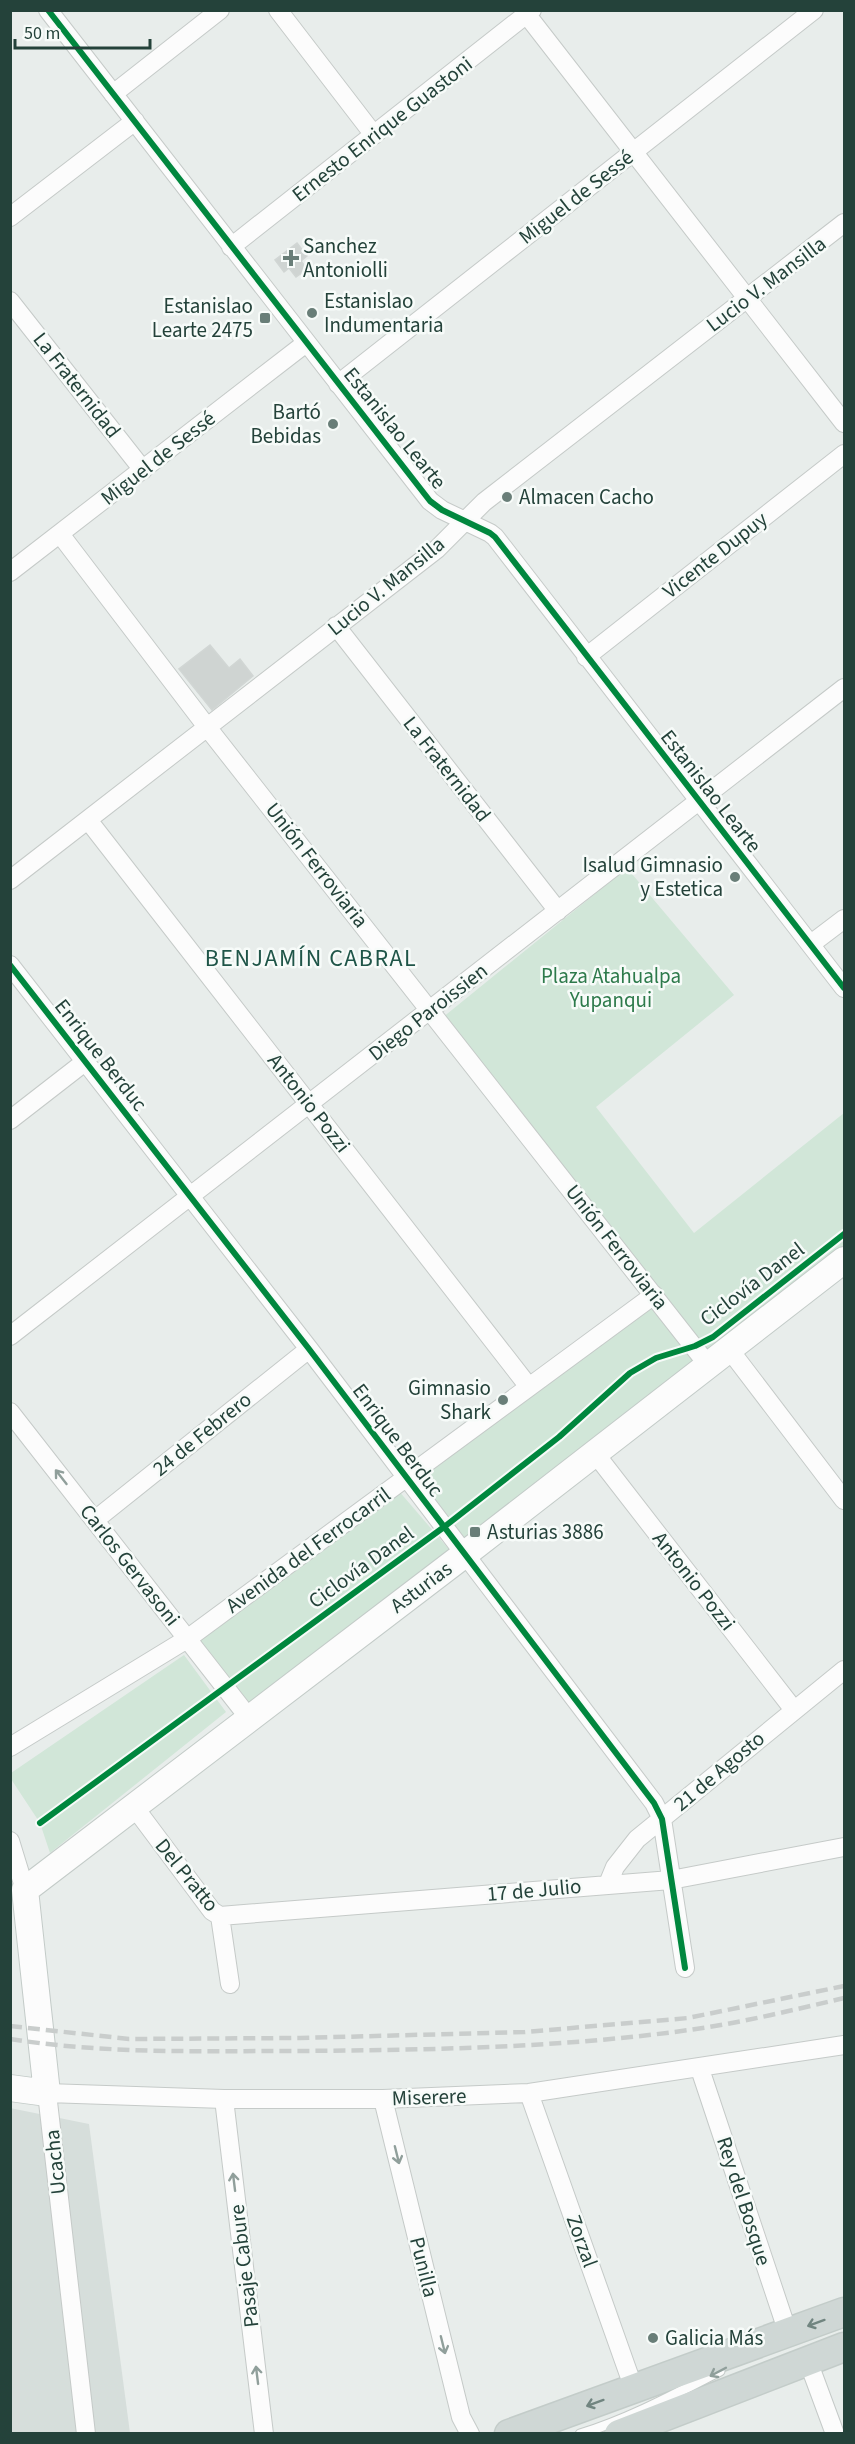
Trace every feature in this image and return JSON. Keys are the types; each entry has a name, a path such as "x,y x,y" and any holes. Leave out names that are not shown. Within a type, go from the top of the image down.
{"main road":[{"path":"509,2433 844,2312"},
{"path":"619,2433 844,2348"}],"street":[{"name":"Estanislao Learte","path":"48,10 430,501 442,510 495,537 844,988"},
{"path":"113,94 220,10"},
{"path":"278,10 374,135"},
{"name":"Miguel de Sessé","path":"338,384 814,10"},
{"path":"530,13 634,152 844,423"},
{"name":"Ernesto Enrique Guastoni","path":"231,247 530,13"},
{"path":"10,217 135,122"},
{"name":"Lucio V. Mansilla","path":"10,880 437,549 494,494 844,223"},
{"name":"La Fraternidad","path":"10,301 143,470"},
{"name":"Miguel de Sessé","path":"10,572 306,343"},
{"name":"Vicente Dupuy","path":"586,657 844,454"},
{"name":"Unión Ferroviaria","path":"60,534 207,727 708,1365"},
{"name":"La Fraternidad","path":"336,626 558,911"},
{"name":"Diego Paroissien","path":"10,1336 844,688"},
{"name":"Antonio Pozzi","path":"88,820 529,1387"},
{"path":"811,944 844,919"},
{"name":"Enrique Berduc","path":"10,965 309,1349 654,1803 662,1819 685,1968"},
{"path":"10,1120 86,1062"},
{"name":"Asturias","path":"25,1890 135,1808 844,1260"},
{"name":"Avenida del Ferrocarril","path":"10,1747 187,1639 654,1295"},
{"name":"24 de Febrero","path":"95,1520 309,1349"},
{"path":"729,1349 844,1500"},
{"name":"Carlos Gervasoni","path":"10,1412 249,1718"},
{"name":"Antonio Pozzi","path":"594,1452 794,1710"},
{"name":"21 de Agosto","path":"608,1884 615,1867 637,1839 844,1670"},
{"name":"Del Pratto","path":"135,1808 212,1911 220,1916 230,1984"},
{"path":"10,1841 25,1890"},
{"name":"17 de Julio","path":"220,1916 671,1880 844,1847"},
{"name":"Ucacha","path":"25,1890 86,2433"},
{"name":"Miserere","path":"10,2088 47,2093 224,2099 383,2098 530,2093 700,2069 844,2045"},
{"name":"Rey del Bosque","path":"700,2069 788,2333"},
{"name":"Zorzal","path":"530,2093 634,2389"},
{"name":"Punilla","path":"383,2098 461,2417 470,2433"},
{"name":"Pasaje Cabure","path":"224,2099 264,2433"},
{"path":"808,2361 835,2433"}],"lane":[{"path":"736,2362 788,2333"},
{"path":"580,2433 600,2428 662,2401 726,2368"}],"shaded area":[{"path":"10,2108 89,2124 130,2433 11,2433"}],"green space":[{"name":"Plaza Atahualpa Yupanqui","path":"627,868 734,995 596,1107 694,1233 844,1113 844,1255 709,1360 442,1018"},
{"path":"653,1300 701,1364 468,1542 415,1476"},
{"path":"398,1490 453,1554 250,1709 195,1639"},
{"path":"184,1655 226,1712 50,1853 40,1823 11,1779 11,1773"}],"building":[{"name":"Sanchez Antoniolli","path":"297,243 307,256 301,261 307,269 296,277 289,268 284,272 275,260"},
{"path":"210,645 229,668 240,659 253,676 212,710 179,669"}],"railway":[{"path":"10,2026 129,2039 300,2038 525,2032 688,2018 844,1986"},
{"path":"10,2039 81,2047 152,2051 344,2051 493,2047 591,2041 689,2030 747,2020 844,1998"}],"cycle path":[{"path":"48,10 430,501 442,510 495,537 844,988"},
{"path":"10,965 309,1349 654,1803 662,1819 685,1968"},
{"name":"Ciclovía Danel","path":"40,1823 444,1527 559,1437 630,1373 656,1358 695,1346 713,1337 844,1234"}],"place":[{"name":"Sanchez Antoniolli","path":"291,258"},
{"name":"Estanislao Indumentaria","path":"312,313"},
{"name":"Estanislao Learte 2475","path":"265,318"},
{"name":"Bartó Bebidas","path":"333,424"},
{"name":"Almacen Cacho","path":"507,497"},
{"name":"Isalud Gimnasio y Estetica","path":"735,877"},
{"name":"Gimnasio Shark","path":"503,1400"},
{"name":"Asturias 3886","path":"475,1532"},
{"name":"Galicia Más","path":"653,2338"}],"district":[{"name":"BENJAMÍN CABRAL","path":"311,958"}]}
